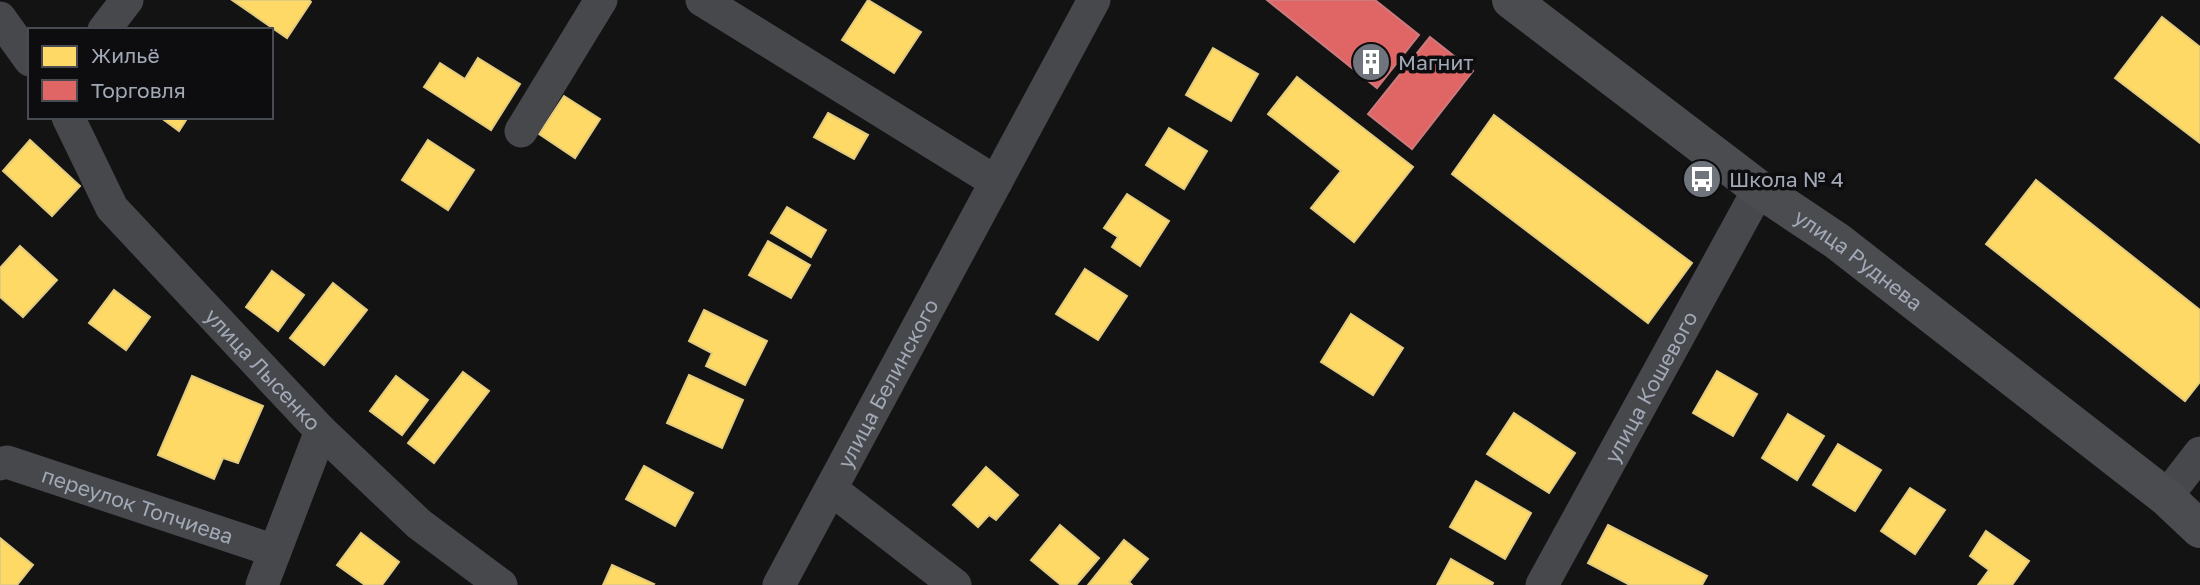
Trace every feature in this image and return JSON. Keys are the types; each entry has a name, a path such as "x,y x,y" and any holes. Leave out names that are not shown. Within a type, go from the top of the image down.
{"street":[{"path":"106,28 127,0"},
{"path":"521,131 601,0"},
{"path":"702,0 996,182"},
{"name":"улица Белинского","path":"779,585 1094,0"},
{"name":"улица Руднева","path":"1511,0 1759,189 1837,241 2166,497 2200,529"},
{"path":"0,18 28,57"},
{"name":"улица Лысенко","path":"69,119 112,208 321,431 419,524 500,585"},
{"name":"улица Кошевого","path":"1542,585 1759,189"},
{"path":"262,585 321,431"},
{"path":"2166,497 2200,453"},
{"name":"переулок Топчиева","path":"0,464 7,462 275,551"},
{"path":"831,489 955,585"}],"building: Жильё":[{"path":"232,0 311,2 287,38"},
{"path":"868,0 921,32 894,73 842,40"},
{"path":"2162,17 2200,47 2200,143 2115,78"},
{"path":"1213,48 1258,74 1231,121 1186,95"},
{"path":"478,58 520,84 491,130 424,87 440,63 465,79"},
{"path":"1297,77 1413,167 1354,242 1311,208 1341,171 1268,114"},
{"path":"564,96 600,119 575,158 539,134"},
{"path":"828,113 868,135 854,159 814,137"},
{"path":"1494,115 1692,263 1648,323 1452,174"},
{"path":"163,119 187,119 179,131"},
{"path":"1169,128 1207,151 1184,189 1146,165"},
{"path":"30,140 80,186 52,216 3,171"},
{"path":"428,140 474,170 448,210 402,180"},
{"path":"2036,180 2200,310 2200,382 2185,401 1986,244"},
{"path":"1127,194 1169,221 1140,266 1112,247 1118,237 1104,228"},
{"path":"787,207 826,230 811,257 771,233"},
{"path":"768,241 810,265 791,298 749,275"},
{"path":"20,246 57,280 23,317 0,297 0,268"},
{"path":"1085,269 1127,296 1098,340 1056,314"},
{"path":"272,271 304,295 278,331 246,307"},
{"path":"333,283 367,310 324,365 290,338"},
{"path":"114,290 150,317 126,350 89,323"},
{"path":"704,310 767,341 745,385 706,366 712,353 689,341"},
{"path":"1351,314 1403,348 1373,395 1321,362"},
{"path":"1717,371 1757,394 1733,436 1693,413"},
{"path":"463,372 489,391 434,463 408,443"},
{"path":"689,375 743,400 722,448 667,423"},
{"path":"192,376 263,406 238,463 223,458 214,479 158,455"},
{"path":"396,376 428,400 402,435 370,411"},
{"path":"1514,413 1575,453 1549,493 1487,454"},
{"path":"1788,414 1824,436 1797,480 1762,458"},
{"path":"1838,444 1881,470 1855,511 1813,485"},
{"path":"644,466 693,493 675,526 626,499"},
{"path":"986,467 1018,495 996,520 989,515 978,527 953,505"},
{"path":"1476,481 1531,513 1505,559 1450,527"},
{"path":"1910,488 1945,510 1915,554 1881,531"},
{"path":"1060,525 1099,558 1076,585 1061,585 1031,560"},
{"path":"1608,525 1707,576 1702,585 1630,585 1588,563"},
{"path":"1986,531 2029,561 2012,585 1978,585 1989,570 1970,556"},
{"path":"361,533 399,562 382,585 365,585 337,565"},
{"path":"0,538 33,565 17,585 0,585"},
{"path":"1124,540 1148,559 1129,582 1132,585 1088,585"},
{"path":"1451,559 1493,583 1492,585 1437,585"},
{"path":"612,565 654,584 603,585"}],"building: Торговля":[{"name":"Магнит","path":"1267,0 1375,0 1419,35 1377,88"},
{"path":"1430,37 1473,71 1412,149 1368,114"}],"place":[{"name":"Магнит","path":"1371,62"},
{"name":"Школа № 4","path":"1702,179"}]}
